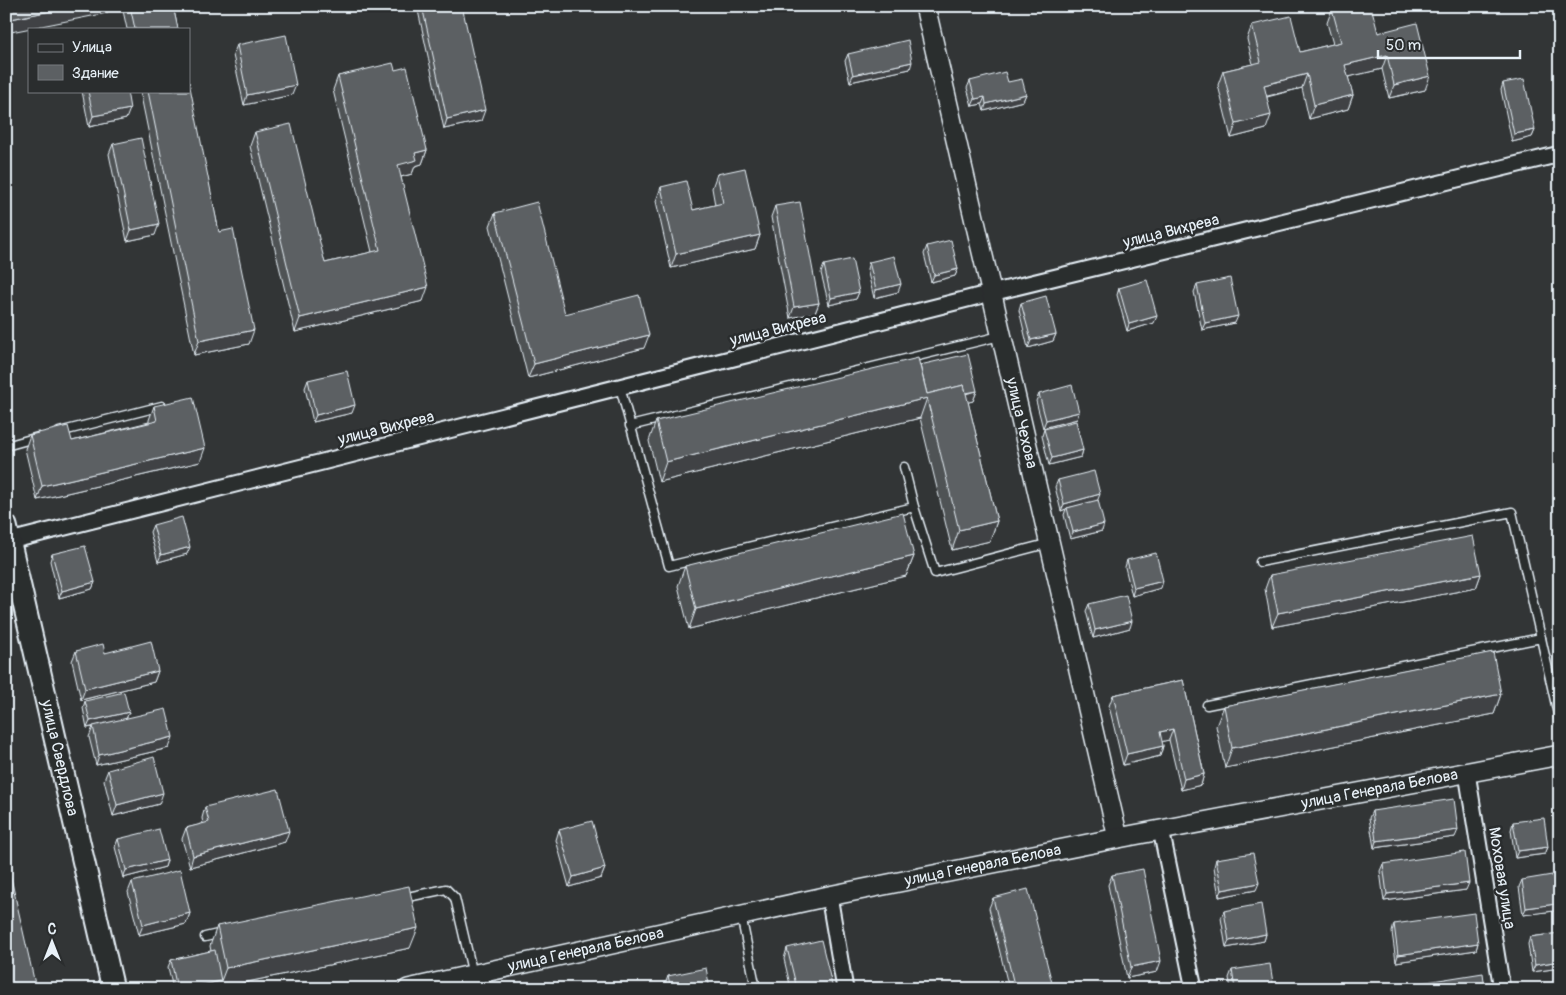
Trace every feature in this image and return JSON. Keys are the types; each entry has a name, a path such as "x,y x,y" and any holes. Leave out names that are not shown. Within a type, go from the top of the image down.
{"main road":[{"name":"улица Свердлова","path":"7,537 113,989"}],"street":[{"name":"улица Чехова","path":"925,6 1118,838"},
{"name":"улица Вихрева","path":"7,537 1560,154"},
{"name":"улица Генерала Белова","path":"408,989 828,896 1118,838 1467,774 1560,755"},
{"name":"Моховая улица","path":"1467,774 1502,989"},
{"path":"1161,830 1194,989"},
{"path":"828,896 845,989"}],"lane":[{"path":"630,426 1002,336"},
{"path":"620,387 668,566 914,507"},
{"path":"6,446 165,405"},
{"path":"904,467 934,573 1050,543"},
{"path":"1260,562 1512,512 1560,724"},
{"path":"1207,705 1541,638"},
{"path":"398,899 446,889 455,898 473,974"},
{"path":"741,915 756,989"},
{"path":"205,937 234,931"}],"building":[{"path":"6,6 75,6 6,20"},
{"path":"130,6 173,6 178,28 135,28"},
{"path":"422,6 462,6 485,110 447,119"},
{"path":"1345,6 1371,6 1378,33 1417,23 1430,76 1394,85 1387,55 1345,65 1353,95 1314,105 1307,74 1264,85 1271,115 1236,124 1223,71 1261,62 1252,25 1291,16 1300,52 1341,42 1332,9"},
{"path":"286,35 296,85 247,95 237,45"},
{"path":"908,40 912,62 853,75 848,54"},
{"path":"393,63 395,70 407,67 427,150 415,153 417,160 398,165 428,287 300,318 255,132 291,124 325,263 380,250 338,76"},
{"path":"1005,72 1008,82 1022,79 1026,94 986,104 985,97 975,99 970,81"},
{"path":"1524,79 1535,130 1514,134 1503,83"},
{"path":"190,87 219,232 233,229 254,330 199,341 148,92 190,92"},
{"path":"88,92 127,92 130,109 93,116"},
{"path":"141,138 159,224 131,230 113,144"},
{"path":"745,168 760,235 676,254 661,187 686,181 693,210 723,203 717,174"},
{"path":"537,202 565,314 639,295 649,335 534,364 495,213"},
{"path":"800,202 819,303 794,307 775,206"},
{"path":"951,240 958,269 934,275 927,246"},
{"path":"894,256 901,284 876,290 869,262"},
{"path":"852,259 859,292 831,298 824,265"},
{"path":"1230,278 1238,316 1205,323 1197,285"},
{"path":"1147,280 1157,316 1129,324 1119,288"},
{"path":"1046,296 1056,334 1031,340 1021,303"},
{"path":"968,354 977,391 966,393 964,385 927,394 920,365"},
{"path":"918,358 927,394 964,385 997,521 959,530 927,398 666,462 656,421"},
{"path":"347,371 355,405 316,415 308,380"},
{"path":"1072,385 1079,412 1046,420 1039,394"},
{"path":"193,397 205,448 42,486 30,435 68,426 72,441 157,421 154,406"},
{"path":"1076,421 1083,450 1052,458 1044,429"},
{"path":"1094,471 1100,494 1064,504 1058,480"},
{"path":"1098,500 1104,524 1073,532 1067,508"},
{"path":"903,513 914,556 696,609 685,566"},
{"path":"182,517 190,547 161,555 153,525"},
{"path":"1473,536 1481,574 1278,613 1270,575"},
{"path":"85,546 95,582 62,591 52,554"},
{"path":"1156,553 1163,581 1134,588 1127,560"},
{"path":"1126,595 1132,621 1095,630 1089,604"},
{"path":"151,641 158,671 85,689 76,651 103,644 105,653"},
{"path":"1493,652 1501,694 1232,748 1224,706"},
{"path":"1183,680 1204,774 1184,779 1173,729 1160,732 1163,746 1127,754 1113,695"},
{"path":"124,692 129,712 90,721 85,701"},
{"path":"166,709 173,737 99,755 93,726"},
{"path":"154,757 163,793 117,805 108,770"},
{"path":"278,789 289,831 193,856 186,828 209,822 205,807"},
{"path":"1454,799 1458,830 1376,841 1372,811"},
{"path":"1544,818 1548,847 1518,851 1513,822"},
{"path":"592,821 605,868 573,877 559,830"},
{"path":"159,829 167,860 126,870 118,839"},
{"path":"1465,852 1469,883 1387,894 1383,864"},
{"path":"1253,853 1259,883 1222,890 1216,859"},
{"path":"6,856 35,984 15,989 6,989"},
{"path":"1143,869 1161,961 1131,967 1112,875"},
{"path":"180,870 190,913 143,925 132,882"},
{"path":"1552,875 1556,904 1526,908 1522,880"},
{"path":"409,886 418,928 226,968 217,926"},
{"path":"1028,889 1052,983 1028,989 1015,989 993,898"},
{"path":"1261,904 1266,934 1229,941 1224,911"},
{"path":"1474,913 1478,943 1398,955 1394,924"},
{"path":"1560,933 1560,961 1535,965 1530,937"},
{"path":"821,940 833,989 797,989 787,948"},
{"path":"215,950 221,981 177,989 171,960"},
{"path":"1270,964 1274,989 1235,989 1232,970"},
{"path":"706,968 710,989 671,989 668,976"},
{"path":"1483,973 1485,989 1401,989 1401,986"}]}
